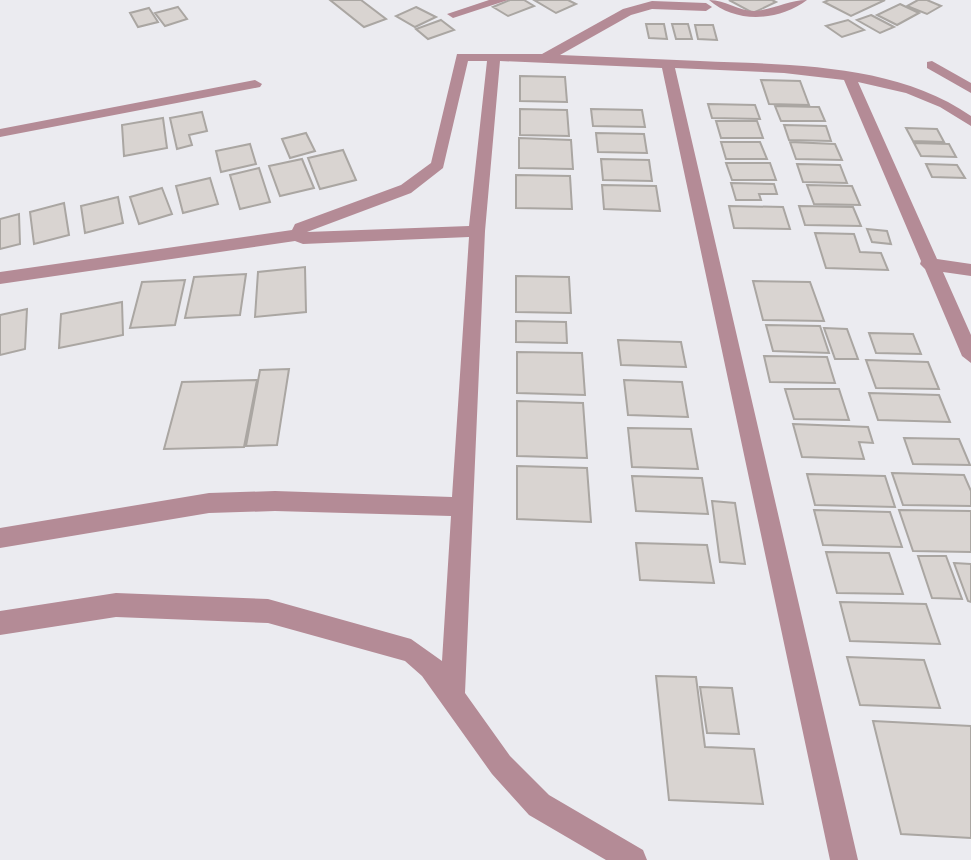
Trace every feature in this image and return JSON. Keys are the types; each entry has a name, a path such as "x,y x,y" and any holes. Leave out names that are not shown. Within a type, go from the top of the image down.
{"street":[{"path":"453,14 502,0"},
{"path":"545,58 627,12 652,5 710,4 752,16 801,0"},
{"path":"297,235 301,228 406,189 432,172 441,156 462,57 668,64 793,71 850,78 910,90 944,104 971,122"},
{"path":"452,698 477,231 494,57"},
{"path":"668,64 844,860"},
{"path":"932,65 971,89"},
{"path":"850,78 928,264 971,356"},
{"path":"0,133 255,84"},
{"path":"0,278 297,235 303,238 477,231"},
{"path":"928,264 971,270"},
{"path":"0,538 209,503 275,501 463,507"},
{"path":"0,623 116,605 268,611 411,651 431,667 501,765 539,805 633,860"}],"building":[{"path":"330,0 361,0 386,19 364,27"},
{"path":"510,0 524,0 534,6 508,16 493,7"},
{"path":"534,0 568,0 576,4 556,13"},
{"path":"729,0 772,0 776,2 753,13"},
{"path":"885,0 851,16 824,2"},
{"path":"918,0 941,6 927,14 907,6"},
{"path":"900,4 919,13 897,25 877,15"},
{"path":"178,7 187,19 165,26 155,13"},
{"path":"416,7 436,17 415,27 396,16"},
{"path":"149,8 158,22 138,27 130,13"},
{"path":"871,15 894,27 880,33 857,20"},
{"path":"441,20 454,30 428,39 416,29"},
{"path":"848,20 864,30 842,37 826,26"},
{"path":"646,24 664,24 667,39 649,38"},
{"path":"672,24 688,24 692,39 676,39"},
{"path":"695,25 713,25 717,40 698,39"},
{"path":"520,76 565,77 567,102 520,101"},
{"path":"761,80 800,81 809,105 769,104"},
{"path":"708,104 755,105 760,119 712,118"},
{"path":"775,106 819,107 825,121 781,121"},
{"path":"520,109 567,110 569,136 520,135"},
{"path":"591,109 642,110 645,127 593,126"},
{"path":"202,112 207,131 189,135 192,145 177,149 170,118"},
{"path":"163,118 167,148 124,156 122,125"},
{"path":"716,121 757,121 763,138 721,138"},
{"path":"784,125 826,126 831,141 789,140"},
{"path":"906,128 937,129 944,142 913,141"},
{"path":"306,133 315,151 290,158 282,139"},
{"path":"596,133 644,134 647,153 598,152"},
{"path":"519,138 571,140 573,169 519,168"},
{"path":"721,142 760,142 767,159 726,159"},
{"path":"790,142 835,144 842,160 796,159"},
{"path":"914,143 949,144 956,157 921,156"},
{"path":"250,144 256,164 221,172 216,151"},
{"path":"343,150 356,180 320,189 308,158"},
{"path":"302,159 314,188 280,196 269,166"},
{"path":"601,159 649,160 652,181 603,180"},
{"path":"726,163 770,163 776,180 732,180"},
{"path":"797,164 840,165 847,183 803,182"},
{"path":"926,164 957,165 965,178 932,177"},
{"path":"259,168 270,202 240,209 230,175"},
{"path":"516,175 570,176 572,209 516,208"},
{"path":"210,178 218,204 183,213 176,186"},
{"path":"731,183 774,184 777,194 759,194 761,200 736,200"},
{"path":"602,185 656,186 660,211 604,209"},
{"path":"807,185 852,186 860,205 814,204"},
{"path":"162,188 172,214 139,224 130,197"},
{"path":"118,197 123,223 85,233 81,206"},
{"path":"64,203 69,235 34,244 30,212"},
{"path":"729,206 783,207 790,229 734,228"},
{"path":"799,206 853,207 861,226 805,225"},
{"path":"19,214 20,244 0,249 0,219"},
{"path":"867,229 887,231 891,244 872,242"},
{"path":"815,233 854,234 860,252 881,253 888,270 826,268"},
{"path":"305,267 306,312 255,317 258,272"},
{"path":"246,274 240,315 185,318 194,277"},
{"path":"516,276 569,277 571,313 516,312"},
{"path":"185,280 175,325 130,328 142,282"},
{"path":"753,281 810,282 824,321 763,320"},
{"path":"122,302 123,335 59,348 61,314"},
{"path":"27,309 25,349 0,355 0,315"},
{"path":"516,321 566,322 567,343 516,342"},
{"path":"766,325 820,326 829,353 773,351"},
{"path":"824,328 847,329 858,359 835,359"},
{"path":"869,333 913,334 921,354 876,353"},
{"path":"618,340 681,342 686,367 621,365"},
{"path":"517,352 582,353 585,395 517,393"},
{"path":"764,356 827,357 835,383 770,382"},
{"path":"866,360 928,362 939,389 876,388"},
{"path":"289,369 277,445 246,446 260,370"},
{"path":"257,380 244,447 164,449 182,382"},
{"path":"624,380 682,382 688,417 628,415"},
{"path":"785,389 839,389 849,420 794,419"},
{"path":"869,393 939,395 950,422 878,420"},
{"path":"517,401 583,403 587,458 517,456"},
{"path":"793,424 868,427 873,443 859,442 864,459 802,457"},
{"path":"628,428 691,429 698,469 632,467"},
{"path":"904,438 959,439 970,465 913,464"},
{"path":"517,466 587,468 591,522 517,519"},
{"path":"892,473 964,475 971,491 971,506 903,505"},
{"path":"807,474 885,476 895,507 815,505"},
{"path":"632,476 702,478 708,514 636,511"},
{"path":"712,501 735,503 745,564 720,562"},
{"path":"814,510 890,512 902,547 823,545"},
{"path":"899,510 971,511 971,552 913,551"},
{"path":"636,543 707,545 714,583 640,580"},
{"path":"826,552 889,553 903,594 837,593"},
{"path":"918,556 946,556 962,599 932,598"},
{"path":"954,563 971,564 971,602 968,601"},
{"path":"840,602 926,604 940,644 850,641"},
{"path":"847,657 924,660 940,708 860,705"},
{"path":"656,676 696,677 705,747 754,749 763,804 669,800"},
{"path":"700,687 732,688 739,734 707,733"},
{"path":"873,721 971,726 971,838 901,834"}]}
